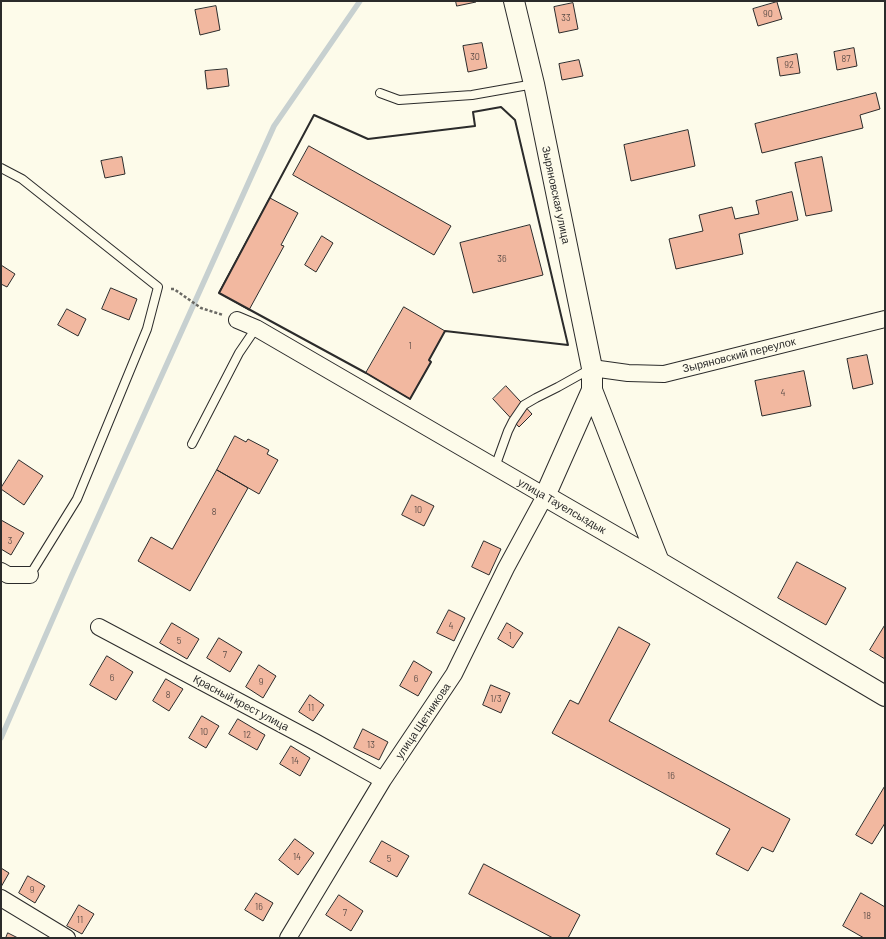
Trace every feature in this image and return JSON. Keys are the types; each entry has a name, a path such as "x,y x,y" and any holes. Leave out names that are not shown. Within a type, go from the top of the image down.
{"street":[{"name":"Зыряновская улица","path":"514,1 534,84 592,368 592,390"},
{"name":"Зыряновский переулок","path":"592,368 628,373 664,374 885,319"},
{"name":"улица Тауелсыздык","path":"237,320 256,328 495,466 885,696"},
{"path":"545,496 592,390"},
{"path":"592,390 659,562"},
{"name":"улица Щетникова","path":"288,938 383,780 454,674 506,568 545,496"},
{"path":"1,571 8,575 30,575"},
{"name":"Красный крест улица","path":"99,627 315,742 383,780"},
{"path":"1,898 67,938"}],"lane":[{"path":"380,93 399,100 472,95 534,84"},
{"path":"1,168 22,179 158,287 147,329 77,499 30,575"},
{"path":"192,444 239,353 256,328"},
{"path":"495,466 508,431 524,405 592,368"}],"path":[{"path":"158,287 174,289 202,308 237,320"}],"building":[{"path":"456,1 476,1 476,2 457,6"},
{"path":"777,2 782,19 758,26 753,9"},
{"path":"573,3 578,29 559,33 554,7"},
{"path":"216,6 220,30 200,35 195,10"},
{"path":"482,43 487,68 468,72 463,46"},
{"path":"854,48 857,66 837,70 834,52"},
{"path":"797,54 800,73 780,76 777,58"},
{"path":"579,60 583,76 562,80 559,64"},
{"path":"227,69 229,86 207,89 205,71"},
{"path":"876,93 880,109 860,115 863,128 762,153 755,124"},
{"path":"688,130 695,166 631,181 624,145"},
{"path":"309,146 451,226 434,255 293,175"},
{"path":"122,157 125,174 105,178 101,161"},
{"path":"822,157 832,211 806,216 795,163"},
{"path":"792,192 798,220 739,234 743,254 676,269 669,239 703,231 699,215 732,207 735,219 759,214 756,201"},
{"path":"270,198 298,213 281,245 284,246 249,310 219,293"},
{"path":"530,225 543,275 473,293 460,243"},
{"path":"322,236 333,243 316,272 305,265"},
{"path":"1,265 15,274 7,287 1,284"},
{"path":"111,288 137,299 129,320 102,309"},
{"path":"404,307 445,331 429,360 431,362 410,399 366,373"},
{"path":"67,309 86,319 78,336 58,325"},
{"path":"867,355 873,384 853,389 847,359"},
{"path":"804,371 811,406 762,416 755,381"},
{"path":"506,386 532,414 519,427 493,399"},
{"path":"235,436 246,442 248,439 269,450 267,454 278,460 259,494 217,470"},
{"path":"19,460 43,476 24,505 1,489"},
{"path":"217,470 248,488 190,591 138,561 151,537 172,549"},
{"path":"412,495 434,506 424,526 402,515"},
{"path":"1,520 24,533 11,555 1,549"},
{"path":"484,541 501,549 489,575 472,567"},
{"path":"797,562 846,588 826,625 778,598"},
{"path":"449,610 465,618 454,641 437,633"},
{"path":"172,623 199,639 187,659 160,643"},
{"path":"507,623 523,633 513,648 498,639"},
{"path":"885,625 885,659 870,650"},
{"path":"619,627 650,644 609,721 790,819 773,852 762,847 748,871 716,854 730,829 552,733 570,700 578,704"},
{"path":"219,638 242,652 230,672 207,658"},
{"path":"107,656 133,672 116,700 90,685"},
{"path":"414,661 432,672 418,696 400,686"},
{"path":"259,665 276,676 263,698 246,687"},
{"path":"166,679 183,689 169,711 153,701"},
{"path":"491,685 510,693 501,713 483,705"},
{"path":"310,695 324,705 313,721 299,712"},
{"path":"202,716 219,726 206,748 189,738"},
{"path":"238,719 265,735 257,750 229,734"},
{"path":"363,729 388,742 379,760 354,748"},
{"path":"291,746 310,758 300,776 280,764"},
{"path":"885,786 885,823 872,844 856,835"},
{"path":"295,839 314,853 298,875 279,860"},
{"path":"382,841 409,856 397,877 370,862"},
{"path":"484,864 580,915 568,938 553,938 469,894"},
{"path":"1,868 9,873 1,887"},
{"path":"28,876 45,886 35,903 19,893"},
{"path":"256,893 273,903 263,921 245,910"},
{"path":"861,893 885,907 885,938 864,938 843,926"},
{"path":"339,895 363,911 351,931 326,915"},
{"path":"79,905 94,914 82,934 67,926"},
{"path":"8,933 18,938 6,938"}],"waterway":[{"path":"1,738 71,577 274,126 360,1"}],"wall":[{"path":"501,107 515,120 568,345 445,331 429,360 431,362 410,399 366,373 219,293 314,115 368,139 475,126 473,112 501,107"}]}
